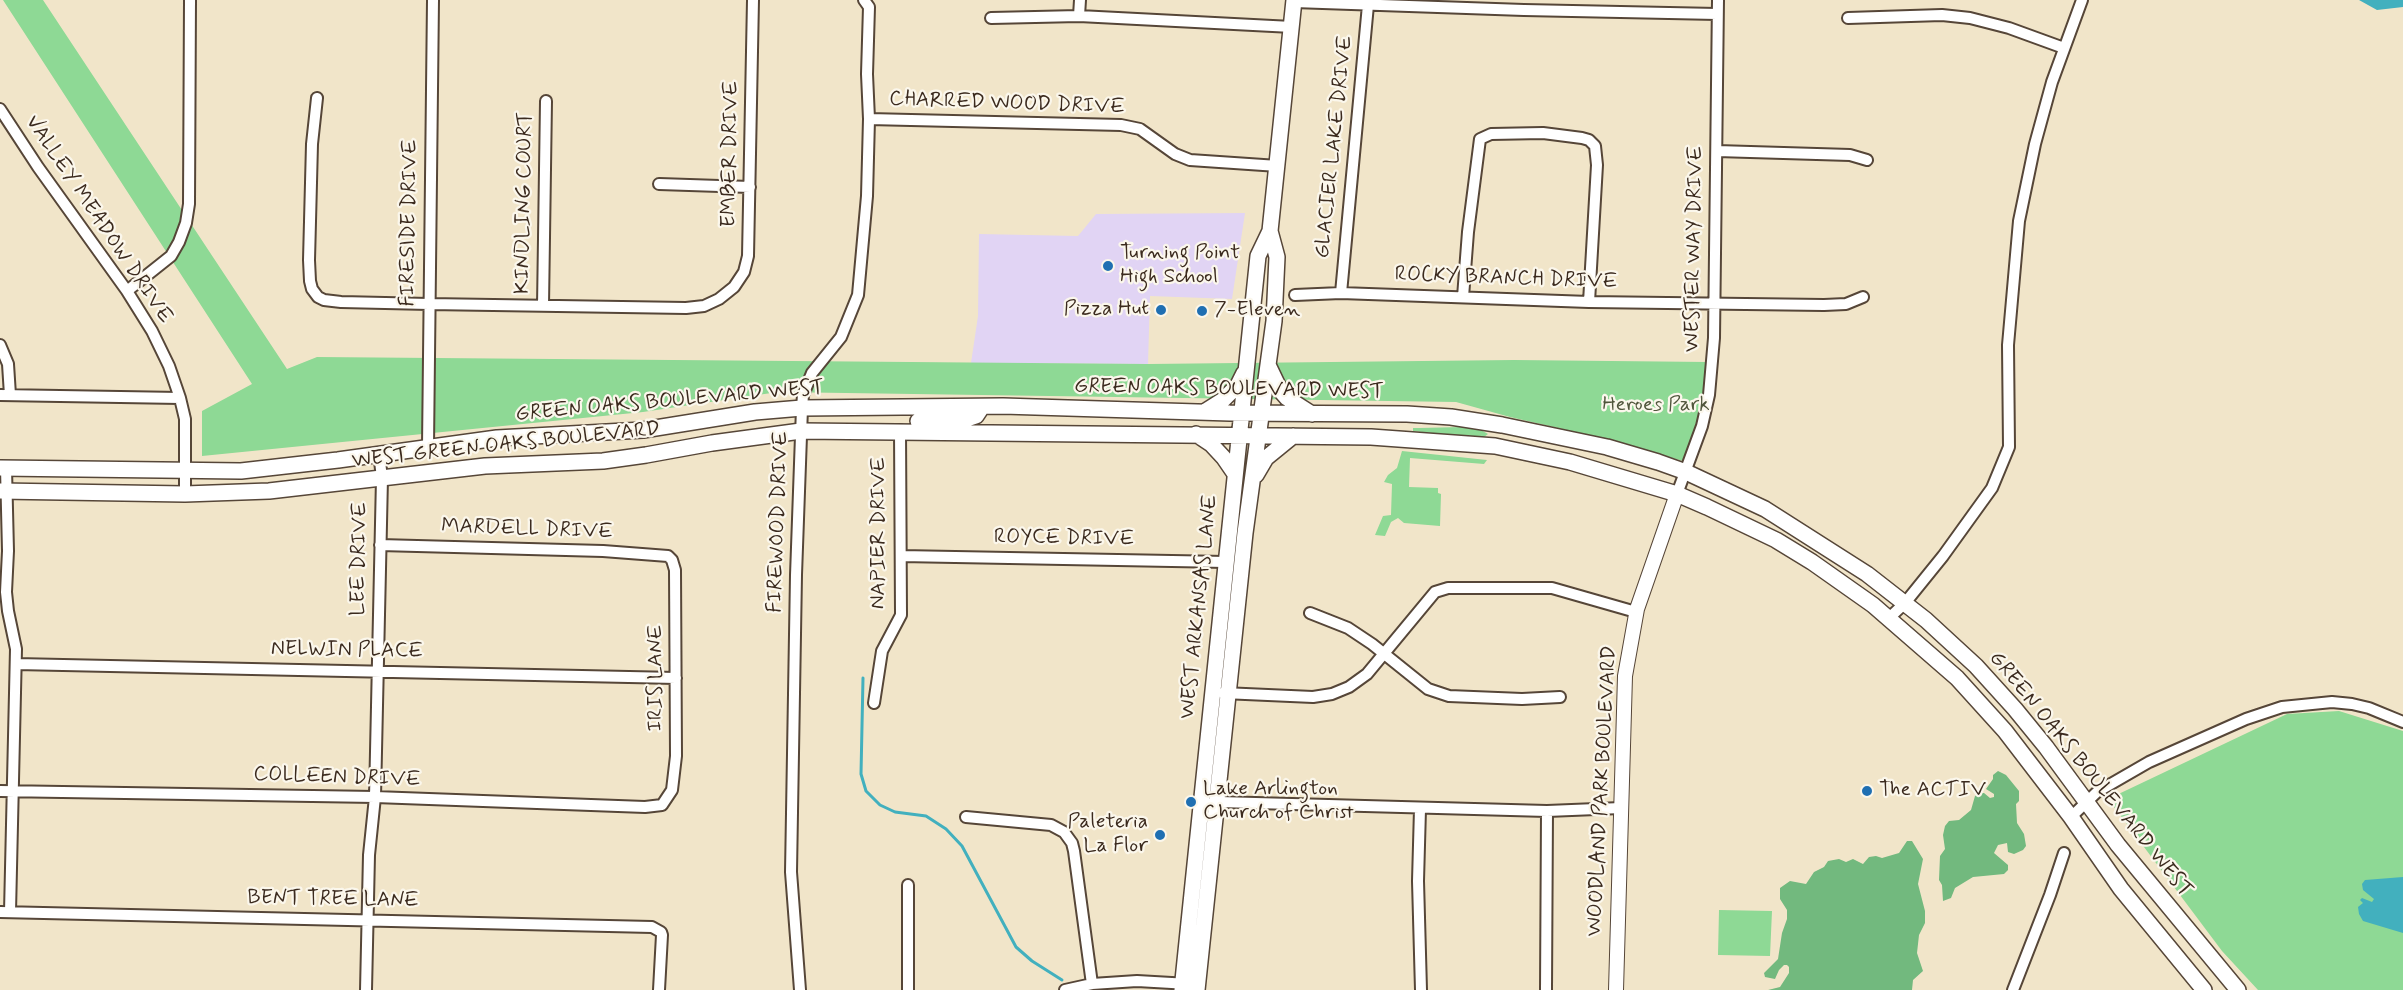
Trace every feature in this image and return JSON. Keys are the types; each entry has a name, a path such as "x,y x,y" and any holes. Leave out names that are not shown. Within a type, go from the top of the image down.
{"main road":[{"name":"WEST ARKANSAS LANE","path":"1190,987 1201,806 1234,474 1258,256 1270,231 1294,1"},
{"name":"WEST ARKANSAS LANE","path":"1190,987 1218,802 1245,533 1274,321 1277,257 1270,231"},
{"path":"1203,412 1214,407 1231,393 1238,385 1247,365"},
{"path":"1268,365 1280,390 1287,398 1312,414"},
{"name":"GREEN OAKS BOULEVARD WEST","path":"3,468 241,471 497,438 643,430 754,412 802,408 982,406 1242,413 1407,414 1451,417 1502,425 1607,447 1686,472 1729,491 1784,520 1867,574 1905,603 1984,675 2046,747 2118,845 2238,990"},
{"path":"900,430 909,423 917,421 968,419 976,416 982,406"},
{"path":"1495,446 1502,425"},
{"name":"WEST GREEN OAKS BOULEVARD","path":"4,491 185,494 269,491 485,466 603,461 801,431 900,430 1371,437 1495,446 1576,464 1677,494 1776,540 1812,562 1888,619 1957,678 2005,731 2071,817 2121,889 2204,990"},
{"path":"1196,434 1211,444 1234,474"},
{"path":"1254,477 1266,458 1293,435"},
{"path":"1220,627 1236,628"}],"street":[{"path":"126,291 171,256 186,223 189,204 190,0"},
{"name":"FIRESIDE DRIVE","path":"428,446 433,0"},
{"name":"EMBER DRIVE","path":"543,306 686,308 704,306 719,299 734,287 744,272 748,256 753,0"},
{"name":"FIREWOOD DRIVE","path":"800,990 790,872 802,408 803,395 812,373 841,337 858,295 867,196 870,119 867,74 869,7 864,0"},
{"path":"1079,16 1080,0"},
{"name":"WESTER WAY DRIVE","path":"1677,494 1702,426 1709,395 1715,303 1718,0"},
{"path":"1888,619 1905,603 1943,556 1992,488 2009,447 2008,373 2019,221 2035,144 2052,82 2082,0"},
{"path":"1294,1 1717,14"},
{"name":"GLACIER LAKE DRIVE","path":"1341,293 1368,5"},
{"path":"1848,18 1942,15 1970,18 2009,28 2064,48"},
{"path":"990,18 1079,16 1292,27"},
{"path":"317,98 312,144 309,260 312,290 318,297 341,302 543,306"},
{"name":"KINDLING COURT","path":"543,306 546,101"},
{"name":"VALLEY MEADOW DRIVE","path":"0,109 126,291 152,331 169,366 180,398 184,419 185,494"},
{"name":"CHARRED WOOD DRIVE","path":"870,119 1121,125 1140,129 1175,154 1190,160 1278,166"},
{"path":"1463,297 1468,232 1480,139 1491,134 1543,133 1582,138 1594,144 1597,154 1589,302"},
{"path":"1717,151 1850,155 1867,160"},
{"path":"659,184 750,187"},
{"name":"ROCKY BRANCH DRIVE","path":"1295,295 1341,293 1589,302 1834,304 1846,304 1863,297"},
{"path":"0,345 8,364 5,395 180,398"},
{"name":"NAPIER DRIVE","path":"874,703 882,651 901,615 900,430"},
{"name":"LEE DRIVE","path":"366,990 369,855 375,797 382,478 379,453"},
{"path":"3,468 4,551 8,611 14,634 16,664 5,912"},
{"name":"WOODLAND PARK BOULEVARD","path":"1616,990 1625,676 1636,612 1677,494"},
{"name":"MARDELL DRIVE","path":"380,545 660,554 672,560"},
{"name":"ROYCE DRIVE","path":"901,556 1226,562"},
{"name":"IRIS LANE","path":"669,797 676,756 676,591 672,560"},
{"path":"1213,693 1313,697 1332,694 1349,687 1366,674 1435,592 1448,588 1552,588 1636,612"},
{"path":"1310,613 1348,628 1428,689 1449,696 1522,699 1560,697"},
{"name":"NELWIN PLACE","path":"16,664 676,678"},
{"path":"2071,817 2085,800 2152,760 2246,719 2282,707 2332,702 2352,704 2369,708 2403,722"},
{"name":"COLLEEN DRIVE","path":"0,791 375,797 645,807 660,806 669,797"},
{"path":"1201,806 1218,802 1546,811 1621,808"},
{"path":"1420,809 1418,881 1421,990"},
{"path":"1546,811 1546,990"},
{"path":"966,817 1050,825 1064,832 1072,843 1074,851 1092,984"},
{"path":"2013,990 2050,896 2064,853"},
{"path":"908,885 908,990"},
{"name":"BENT TREE LANE","path":"5,912 652,927 662,935 659,990"},
{"path":"1065,990 1092,984 1137,981 1190,987"}],"shaded area":[{"name":"Turning Point High School","path":"1245,213 1232,299 1150,296 1148,364 971,363 978,316 979,234 1078,236 1096,214"}],"green space":[{"name":"Heroes Park","path":"3,0 43,0 287,369 317,357 1148,364 1514,360 1708,362 1707,392 1698,426 1683,461 1606,439 1456,402 778,392 643,412 202,456 202,411 252,384"},
{"path":"1462,427 1481,430 1488,434 1484,437 1472,437 1413,431 1413,428"},
{"path":"1402,451 1487,460 1484,464 1410,458 1409,487 1438,488 1438,493 1441,494 1440,526 1404,523 1398,518 1391,522 1385,536 1375,535 1383,516 1391,515 1392,484 1384,482 1388,475 1397,468"},
{"path":"2339,711 2403,731 2403,990 2258,990 2222,951 2108,799 2287,714"},
{"path":"1998,771 2006,775 2019,791 2019,801 2016,804 2017,823 2024,834 2026,846 2014,854 2008,852 2007,843 1998,845 1994,853 2008,865 2008,870 2004,874 1973,877 1955,888 1951,898 1943,901 1942,885 1939,880 1940,856 1945,849 1943,835 1945,826 1949,821 1959,820 1971,810 1978,793 1984,793 1990,798 1994,797 1994,794 1986,789 1993,775"},
{"path":"1907,841 1912,841 1923,859 1918,884 1925,911 1925,923 1919,935 1917,953 1923,971 1913,980 1912,990 1768,990 1780,987 1789,973 1789,967 1784,965 1775,979 1765,977 1764,973 1778,959 1782,933 1787,919 1787,910 1780,899 1780,888 1790,881 1806,884 1814,872 1824,867 1828,861 1839,859 1846,862 1853,859 1863,864 1869,857 1882,858 1899,853"},
{"path":"1719,910 1772,911 1770,956 1718,955"}],"water":[{"path":"2359,0 2403,0 2403,7 2377,10"},
{"path":"2403,877 2403,933 2363,921 2358,907 2363,903 2360,900 2362,898 2372,902 2374,899 2363,890 2362,884 2365,880"}],"waterway":[{"path":"863,678 861,774 866,791 880,805 895,812 926,816 946,829 962,846 1016,947 1032,961 1062,980"}],"place":[{"name":"Turning Point High School","path":"1108,266"},
{"name":"Pizza Hut","path":"1161,310"},
{"name":"7-Eleven","path":"1202,311"},
{"name":"The ACTIV","path":"1867,791"},
{"name":"Lake Arlington Church of Christ","path":"1191,802"},
{"name":"Paleteria La Flor","path":"1160,835"}]}
